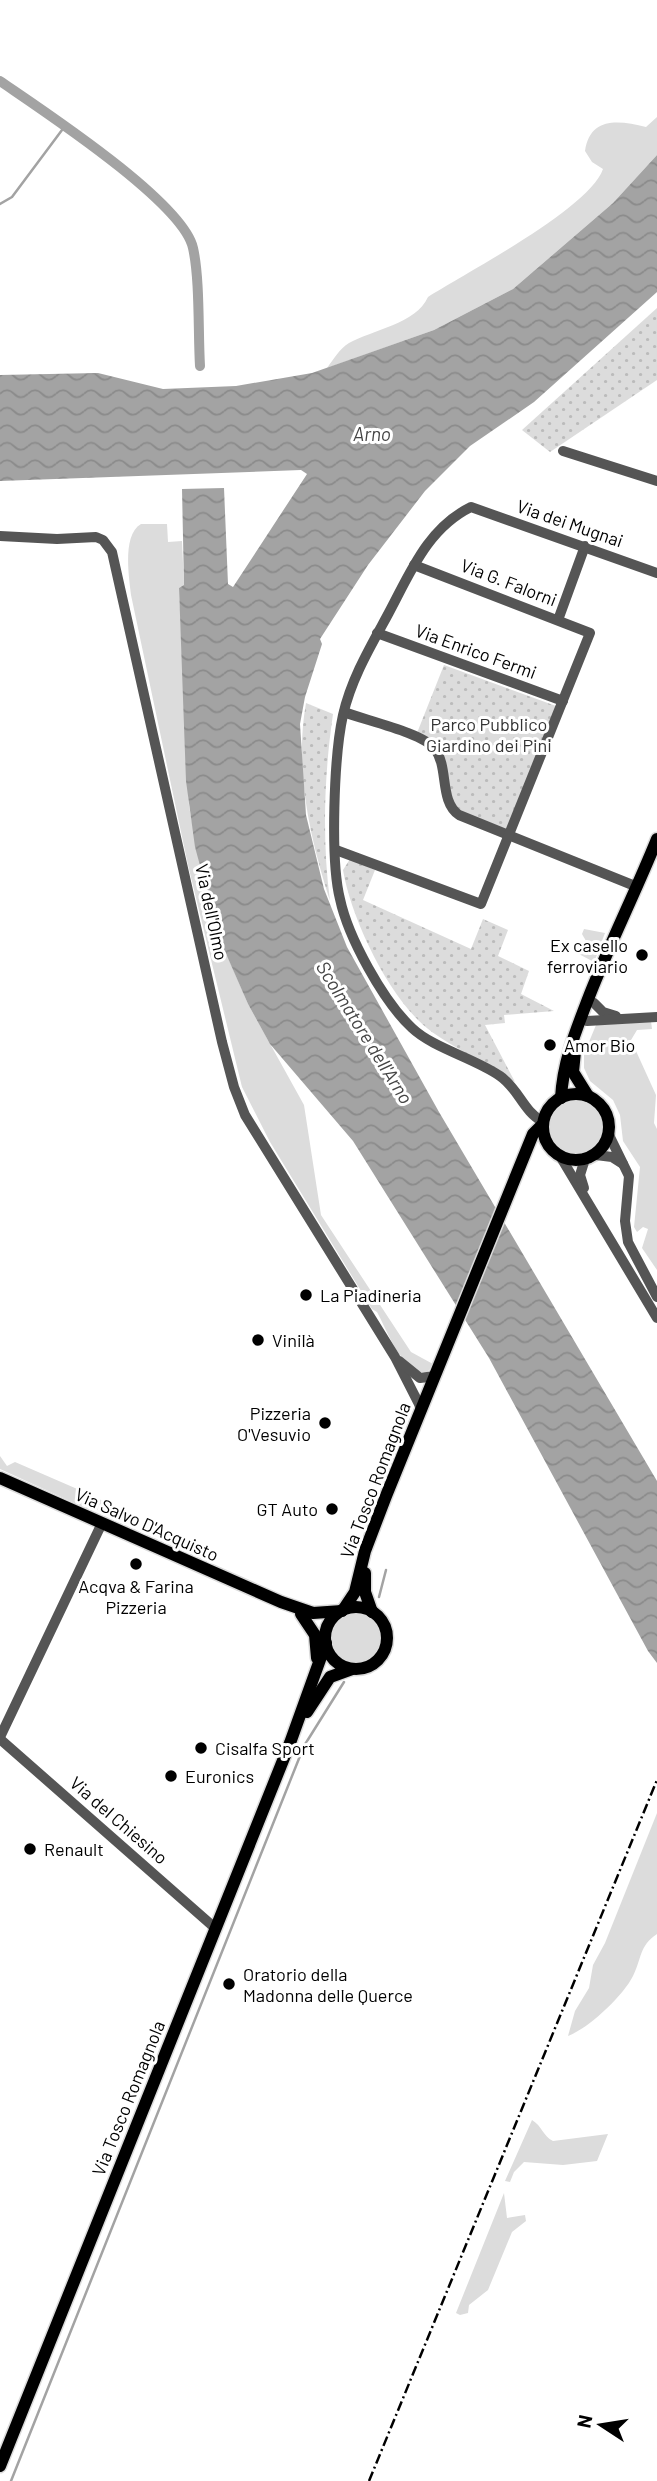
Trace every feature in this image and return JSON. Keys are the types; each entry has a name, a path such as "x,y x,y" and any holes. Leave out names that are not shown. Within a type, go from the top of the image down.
{"main road":[{"path":"561,1098 568,1050 657,839"},
{"path":"527,1157 590,1157 605,1144 608,1133 604,1111 587,1096 577,1081 573,1066 587,1021 641,888 643,873"},
{"path":"558,1155 545,1140 542,1123 550,1108 561,1098 576,1094 587,1096"},
{"name":"Via Tosco Romagnola","path":"343,1610 355,1592 364,1555 421,1409 527,1157 533,1134 542,1123"},
{"name":"Via Tosco Romagnola","path":"372,1612 364,1587 368,1563 439,1379 441,1363"},
{"name":"Via Salvo D'Acquisto","path":"0,1478 281,1602"},
{"path":"327,1612 347,1592 364,1555"},
{"path":"281,1602 308,1612 355,1607 372,1612 386,1630 385,1650 372,1665 352,1669 335,1661 316,1624 281,1602"},
{"path":"326,1642 329,1624 343,1610"},
{"path":"302,1614 316,1637 317,1669"},
{"name":"Via Tosco Romagnola","path":"0,2466 290,1743 326,1642"},
{"name":"Via Tosco Romagnola","path":"290,1743 326,1682 337,1672 352,1669"}],"street":[{"path":"563,452 657,481"},
{"name":"Via dei Mugnai","path":"414,565 439,527 471,507 657,572"},
{"name":"Via dell'Olmo","path":"0,536 65,540 96,537 103,540 112,552 175,823 222,1042 237,1098 395,1357 421,1409"},
{"path":"558,620 585,546"},
{"path":"414,565 359,668 344,712 338,749 337,880 348,925 403,1018 420,1034 505,1079 517,1090 542,1123"},
{"name":"Via G. Falorni","path":"414,565 590,633 563,701"},
{"name":"Via Enrico Fermi","path":"377,633 563,701"},
{"path":"336,850 481,904 563,701"},
{"path":"344,712 432,746 441,760 453,810 509,836 635,886"},
{"path":"594,1003 606,1013 625,1018"},
{"path":"587,1021 657,1017"},
{"path":"608,1133 629,1176 626,1235 657,1297"},
{"path":"558,1155 657,1318"},
{"path":"592,1207 581,1178 590,1157 612,1157 625,1166"},
{"name":"Via dell'Olmo","path":"395,1357 420,1378 435,1376"},
{"path":"0,1738 102,1523"},
{"name":"Via del Chiesino","path":"0,1738 215,1928"}],"green space":[{"path":"657,117 657,155 613,203 513,289 434,330 327,368 346,345 414,314 428,297 525,239 575,202 593,185 603,169 592,162 585,151 588,140 599,127 625,123 646,127"},
{"path":"657,308 657,380 550,452 522,430"},
{"path":"141,524 167,524 168,542 182,541 184,586 179,588 189,806 202,877 220,939 248,1004 304,1105 321,1215 411,1352 433,1364 427,1373 410,1366 396,1350 377,1312 372,1309 270,1142 242,1087 188,865 131,595 129,547 135,529"},
{"name":"Parco Pubblico Giardino dei Pini","path":"444,665 556,706 506,830 458,810 453,805 439,745 417,733"},
{"path":"306,703 333,714 325,808 330,901 306,804 302,753"},
{"path":"350,859 375,870 363,900 471,949 483,919 508,930 498,956 529,971 521,994 554,1011 504,1015 505,1023 485,1025 515,1082 432,1032 402,1001 375,958 355,912 343,870"},
{"path":"584,929 605,933 600,946 586,941 582,934"},
{"path":"584,944 599,950 594,962 575,952 577,947"},
{"path":"651,1021 652,1029 637,1030 631,1040 656,1095 654,1123 657,1129 657,1270 642,1248 648,1229 643,1227 637,1232 634,1227 640,1167 623,1141 620,1115 613,1100 590,1081 584,1068 584,1054 596,1025"},
{"path":"576,1101 595,1109 603,1128 595,1147 576,1155 557,1147 549,1128 557,1109"},
{"path":"0,1456 7,1466 15,1462 98,1498 102,1501 100,1509 92,1511 0,1469"},
{"path":"356,1612 366,1614 374,1620 380,1628 380,1648 374,1656 366,1662 356,1664 346,1662 338,1656 332,1648 330,1638 332,1628 338,1620 346,1614"},
{"path":"657,1813 657,1934 644,1948 633,1976 622,1993 595,2019 568,2036 575,2011 589,1988 593,1965 605,1943"},
{"path":"532,2120 553,2141 608,2134 597,2161 563,2165 524,2162 514,2172 510,2182 505,2181"},
{"path":"504,2193 507,2218 525,2215 526,2221 512,2232 488,2290 469,2305 468,2313 460,2315 456,2313"}],"water":[{"path":"657,155 657,292 534,402 470,446 425,491 368,565 320,639 322,644 305,697 300,724 306,815 324,889 347,947 439,1112 657,1481 657,1663 489,1358 353,1141 270,1044 248,1004 220,940 195,847 186,781 179,588 184,585 182,489 224,488 228,584 233,587 307,474 301,470 0,481 0,375 98,373 163,389 236,386 312,373 434,330 513,289 613,203"}],"waterway":[{"path":"0,81 108,158 165,207 184,229 193,248 195,261 200,366"},
{"path":"0,204 12,197 65,126"},
{"path":"379,1597 386,1570"},
{"path":"11,2481 304,1746 344,1682"}],"railway":[{"path":"369,2481 657,1780"}],"place":[{"name":"Ex casello ferroviario","path":"642,955"},
{"name":"Amor Bio","path":"550,1045"},
{"name":"La Piadineria","path":"306,1295"},
{"name":"Vinilà","path":"258,1340"},
{"name":"Pizzeria O'Vesuvio","path":"325,1423"},
{"name":"GT Auto","path":"332,1509"},
{"name":"Acqva & Farina Pizzeria","path":"136,1564"},
{"name":"Cisalfa Sport","path":"201,1748"},
{"name":"Euronics","path":"171,1776"},
{"name":"Renault","path":"30,1849"},
{"name":"Oratorio della Madonna delle Querce","path":"229,1984"}],"water label":[{"name":"Arno","path":"372,433"},
{"name":"Scolmatore dell'Arno","path":"365,1032"}]}
